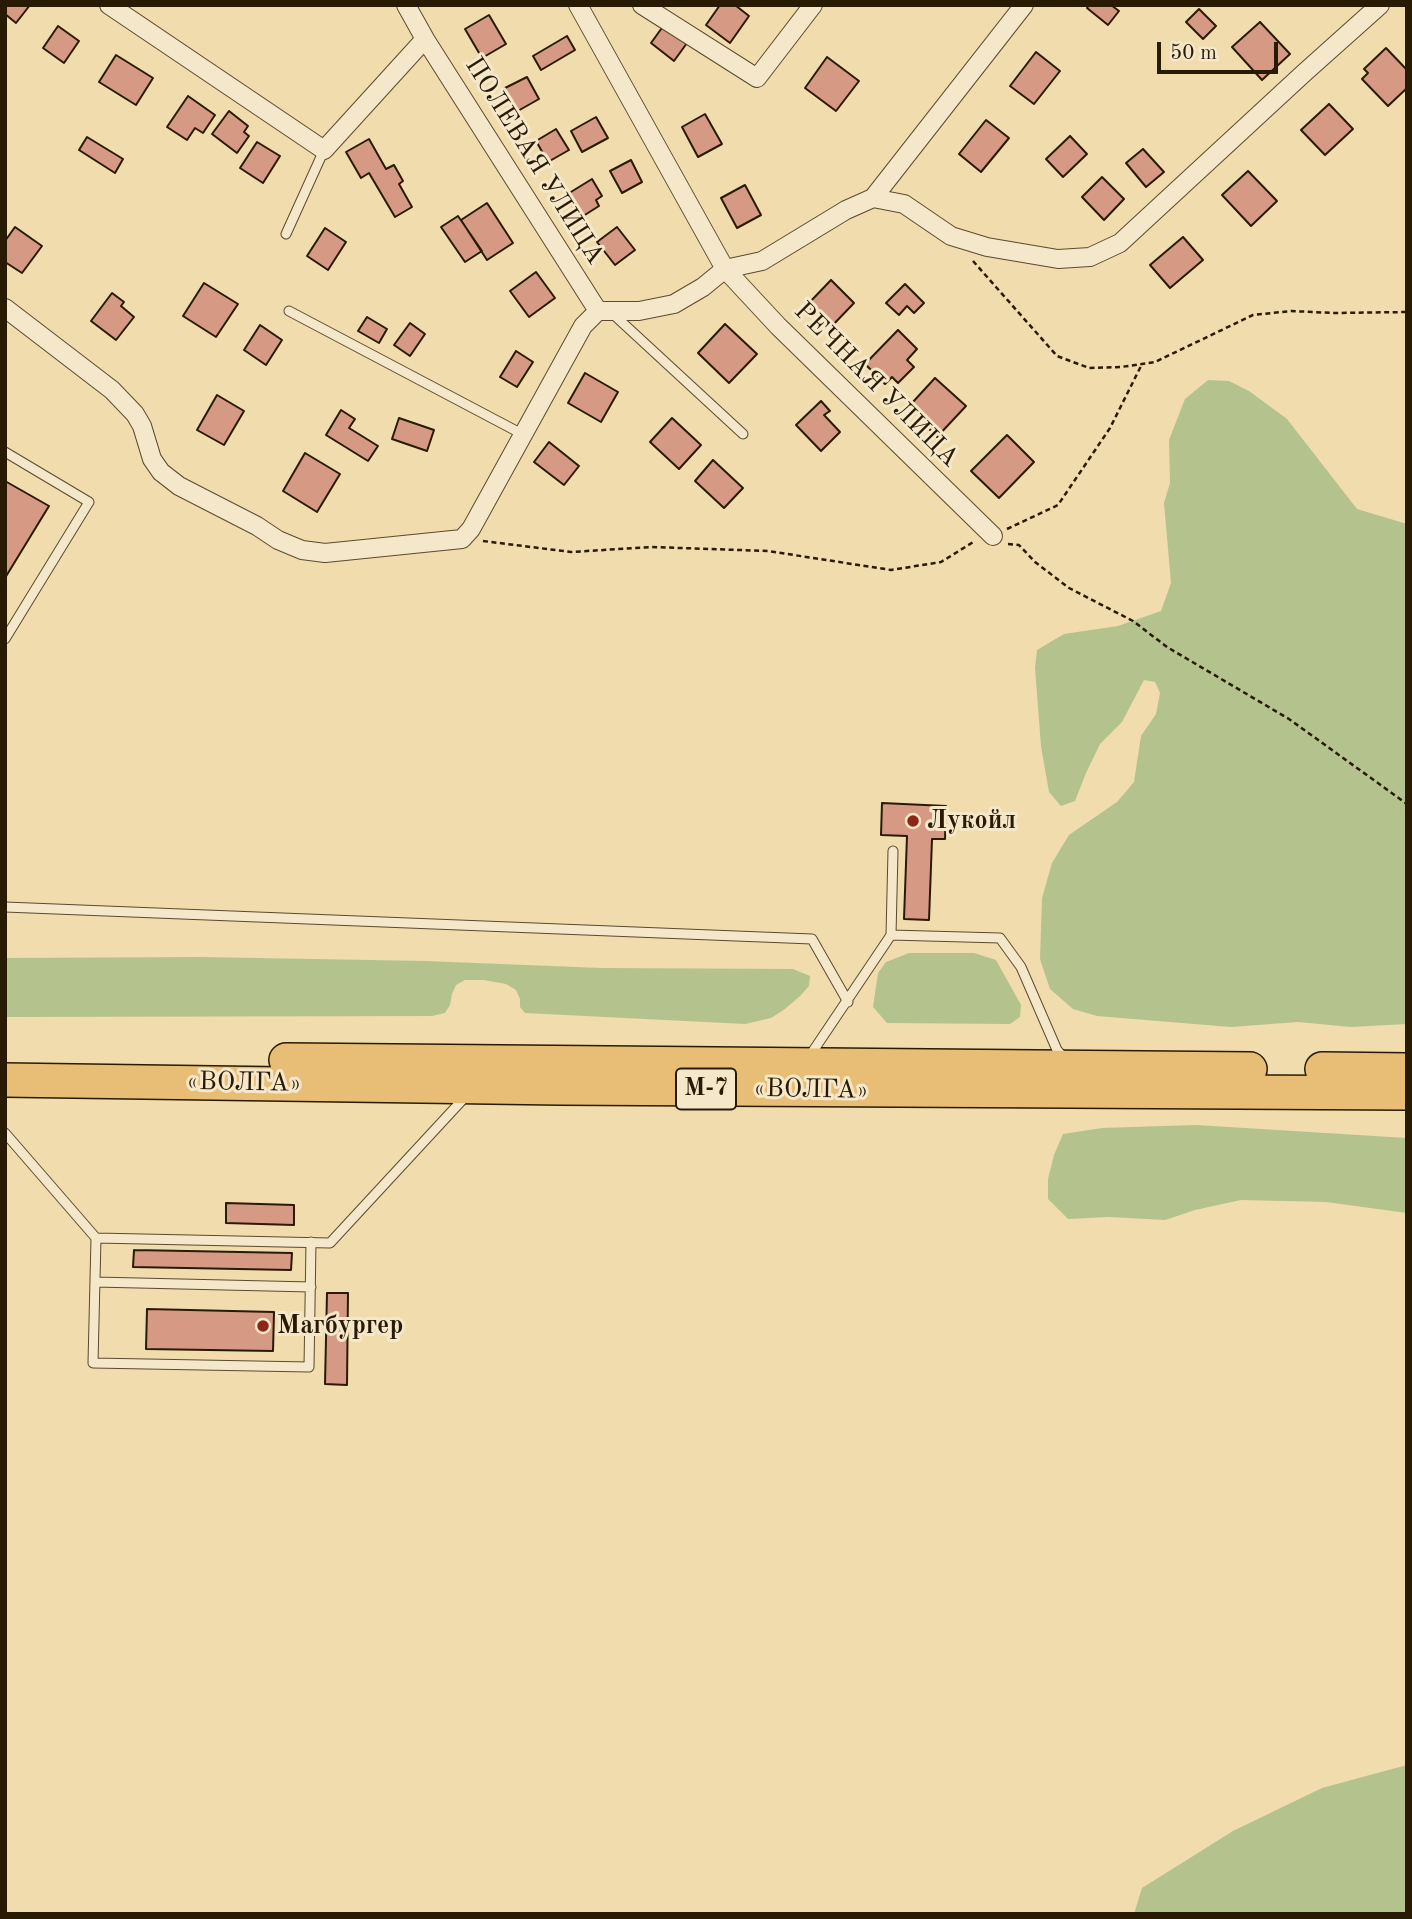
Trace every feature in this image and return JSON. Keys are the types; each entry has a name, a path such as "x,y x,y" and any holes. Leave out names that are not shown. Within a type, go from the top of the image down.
{"highway":[{"name":"«ВОЛГА»","path":"5,1058 1407,1070"},
{"name":"«ВОЛГА»","path":"5,1080 1048,1093 1407,1093"}],"street":[{"path":"109,5 324,150 425,39"},
{"name":"ПОЛЕВАЯ УЛИЦА","path":"406,5 425,39 604,311"},
{"name":"РЕЧНАЯ УЛИЦА","path":"578,5 725,269 778,326 993,537"},
{"path":"642,5 757,78 813,5"},
{"path":"5,308 112,390 135,414 142,426 152,459 161,472 178,486 257,526 278,540 302,550 326,553 462,539 471,529 583,326 604,311 639,311 674,304 703,287 725,269 762,261 846,210 873,198 1024,5"},
{"path":"873,198 904,204 951,236 987,247 1058,259 1090,257 1120,243 1380,5"}],"lane":[{"path":"286,234 324,150"},
{"path":"289,311 524,435"},
{"path":"604,311 743,433"},
{"path":"5,452 89,502 5,639"},
{"path":"803,1065 891,935 892,851"},
{"path":"5,907 811,939 848,1002"},
{"path":"891,935 1000,938 1021,967 1057,1050 1074,1068"},
{"path":"96,1238 330,1243 475,1087"},
{"path":"5,1133 96,1238 93,1363 309,1367 312,1242"},
{"path":"95,1282 311,1287"}],"path":[{"path":"951,236 1057,356 1089,368 1155,362 1253,315 1291,311 1407,312"},
{"path":"462,539 571,552 652,547 768,551 891,570 941,562 979,539 993,537 1058,505 1110,428 1142,364"},
{"path":"993,537 1019,545 1035,562 1069,589 1133,621 1167,647 1289,719 1407,804"}],"green space":[{"path":"1208,380 1229,381 1249,391 1287,419 1357,509 1407,524 1407,1024 1351,1027 1298,1022 1231,1027 1097,1016 1073,1009 1050,989 1040,959 1042,898 1052,863 1069,835 1117,802 1134,782 1141,736 1156,714 1160,693 1155,682 1144,680 1122,722 1100,744 1075,801 1061,806 1049,792 1041,746 1035,668 1037,650 1064,634 1118,626 1161,611 1171,583 1164,503 1170,483 1169,440 1185,399"},
{"path":"909,953 974,953 996,960 1021,1005 1020,1017 1010,1024 887,1023 873,1007 878,973 886,962"},
{"path":"201,957 425,961 601,968 793,969 810,976 809,986 785,1009 771,1018 745,1024 525,1013 520,1007 516,990 506,984 484,980 465,980 456,985 445,1013 432,1016 5,1017 5,958"},
{"path":"1196,1125 1407,1138 1407,1213 1326,1202 1241,1200 1165,1220 1109,1217 1068,1219 1048,1199 1048,1179 1063,1134 1102,1128"},
{"path":"1407,1765 1407,1914 1134,1914 1142,1888 1233,1831 1322,1788"}],"building":[{"path":"5,5 30,5 16,23 5,14"},
{"path":"720,5 735,5 749,16 730,43 706,25"},
{"path":"1089,5 1111,5 1119,11 1108,25 1087,8"},
{"path":"1199,9 1216,26 1203,39 1186,22"},
{"path":"489,15 506,44 482,58 465,29"},
{"path":"1260,22 1290,54 1262,80 1232,47"},
{"path":"664,25 687,43 674,61 651,43"},
{"path":"58,26 79,41 64,63 43,48"},
{"path":"567,36 575,50 541,70 533,56"},
{"path":"1386,48 1407,70 1407,88 1388,106 1362,79 1368,73 1364,69"},
{"path":"1036,52 1060,71 1034,104 1010,86"},
{"path":"116,55 153,78 136,105 99,82"},
{"path":"827,57 859,81 836,111 805,88"},
{"path":"527,77 539,99 516,112 503,89"},
{"path":"188,96 215,115 203,133 195,128 187,140 167,127"},
{"path":"1329,104 1353,129 1325,155 1301,130"},
{"path":"229,111 248,126 244,132 249,136 237,153 212,134"},
{"path":"705,114 722,144 698,157 682,127"},
{"path":"596,117 608,138 582,152 571,131"},
{"path":"986,120 1009,138 981,172 959,154"},
{"path":"556,129 569,150 548,162 536,141"},
{"path":"1070,136 1087,154 1063,177 1046,159"},
{"path":"87,137 123,159 115,173 79,150"},
{"path":"369,139 386,169 394,165 403,181 399,184 412,207 395,217 369,173 361,178 346,152"},
{"path":"257,142 280,156 263,183 240,168"},
{"path":"1143,149 1164,172 1146,187 1126,163"},
{"path":"631,160 642,182 622,193 610,171"},
{"path":"1248,171 1277,201 1251,226 1222,195"},
{"path":"1102,177 1124,199 1104,220 1082,197"},
{"path":"592,179 602,196 596,200 599,206 580,218 566,195"},
{"path":"745,185 761,215 737,228 721,198"},
{"path":"487,203 513,243 487,260 461,220"},
{"path":"458,216 482,251 465,262 441,227"},
{"path":"15,227 42,246 22,273 5,262 5,241"},
{"path":"617,227 635,250 615,265 597,242"},
{"path":"325,228 346,242 328,270 307,256"},
{"path":"1183,237 1203,260 1170,288 1150,265"},
{"path":"536,272 555,298 529,317 510,291"},
{"path":"831,280 854,303 830,328 807,305"},
{"path":"204,283 238,304 216,337 183,316"},
{"path":"905,284 924,303 914,313 907,306 899,315 886,303"},
{"path":"112,293 124,302 121,306 134,317 116,340 91,321"},
{"path":"367,317 387,329 379,343 358,331"},
{"path":"410,323 425,334 410,356 394,345"},
{"path":"725,324 757,354 729,383 698,353"},
{"path":"260,325 282,340 266,365 244,350"},
{"path":"898,330 917,349 907,360 914,367 898,383 892,377 885,384 865,364"},
{"path":"516,351 533,362 517,387 500,377"},
{"path":"585,373 618,392 601,422 568,403"},
{"path":"935,378 966,406 937,437 930,430 935,425 912,403"},
{"path":"217,395 244,411 224,445 197,430"},
{"path":"821,401 830,411 824,415 840,432 821,451 796,425"},
{"path":"341,410 355,419 349,428 378,446 368,461 326,435"},
{"path":"399,418 434,430 427,451 392,439"},
{"path":"672,418 701,445 679,469 650,442"},
{"path":"1007,435 1034,462 999,498 971,471"},
{"path":"549,442 579,466 564,485 534,462"},
{"path":"305,453 340,474 317,512 283,491"},
{"path":"713,460 743,488 724,508 695,481"},
{"path":"5,481 49,506 5,578"},
{"path":"882,803 946,806 945,839 932,839 929,920 904,919 907,836 881,835"},
{"path":"226,1203 294,1205 294,1225 226,1223"},
{"path":"134,1250 292,1253 291,1270 133,1267"},
{"path":"327,1293 348,1293 347,1385 325,1384"},
{"path":"147,1309 274,1312 273,1351 146,1349"}],"place":[{"name":"Лукойл","path":"913,821"},
{"name":"Магбургер","path":"263,1326"}]}
